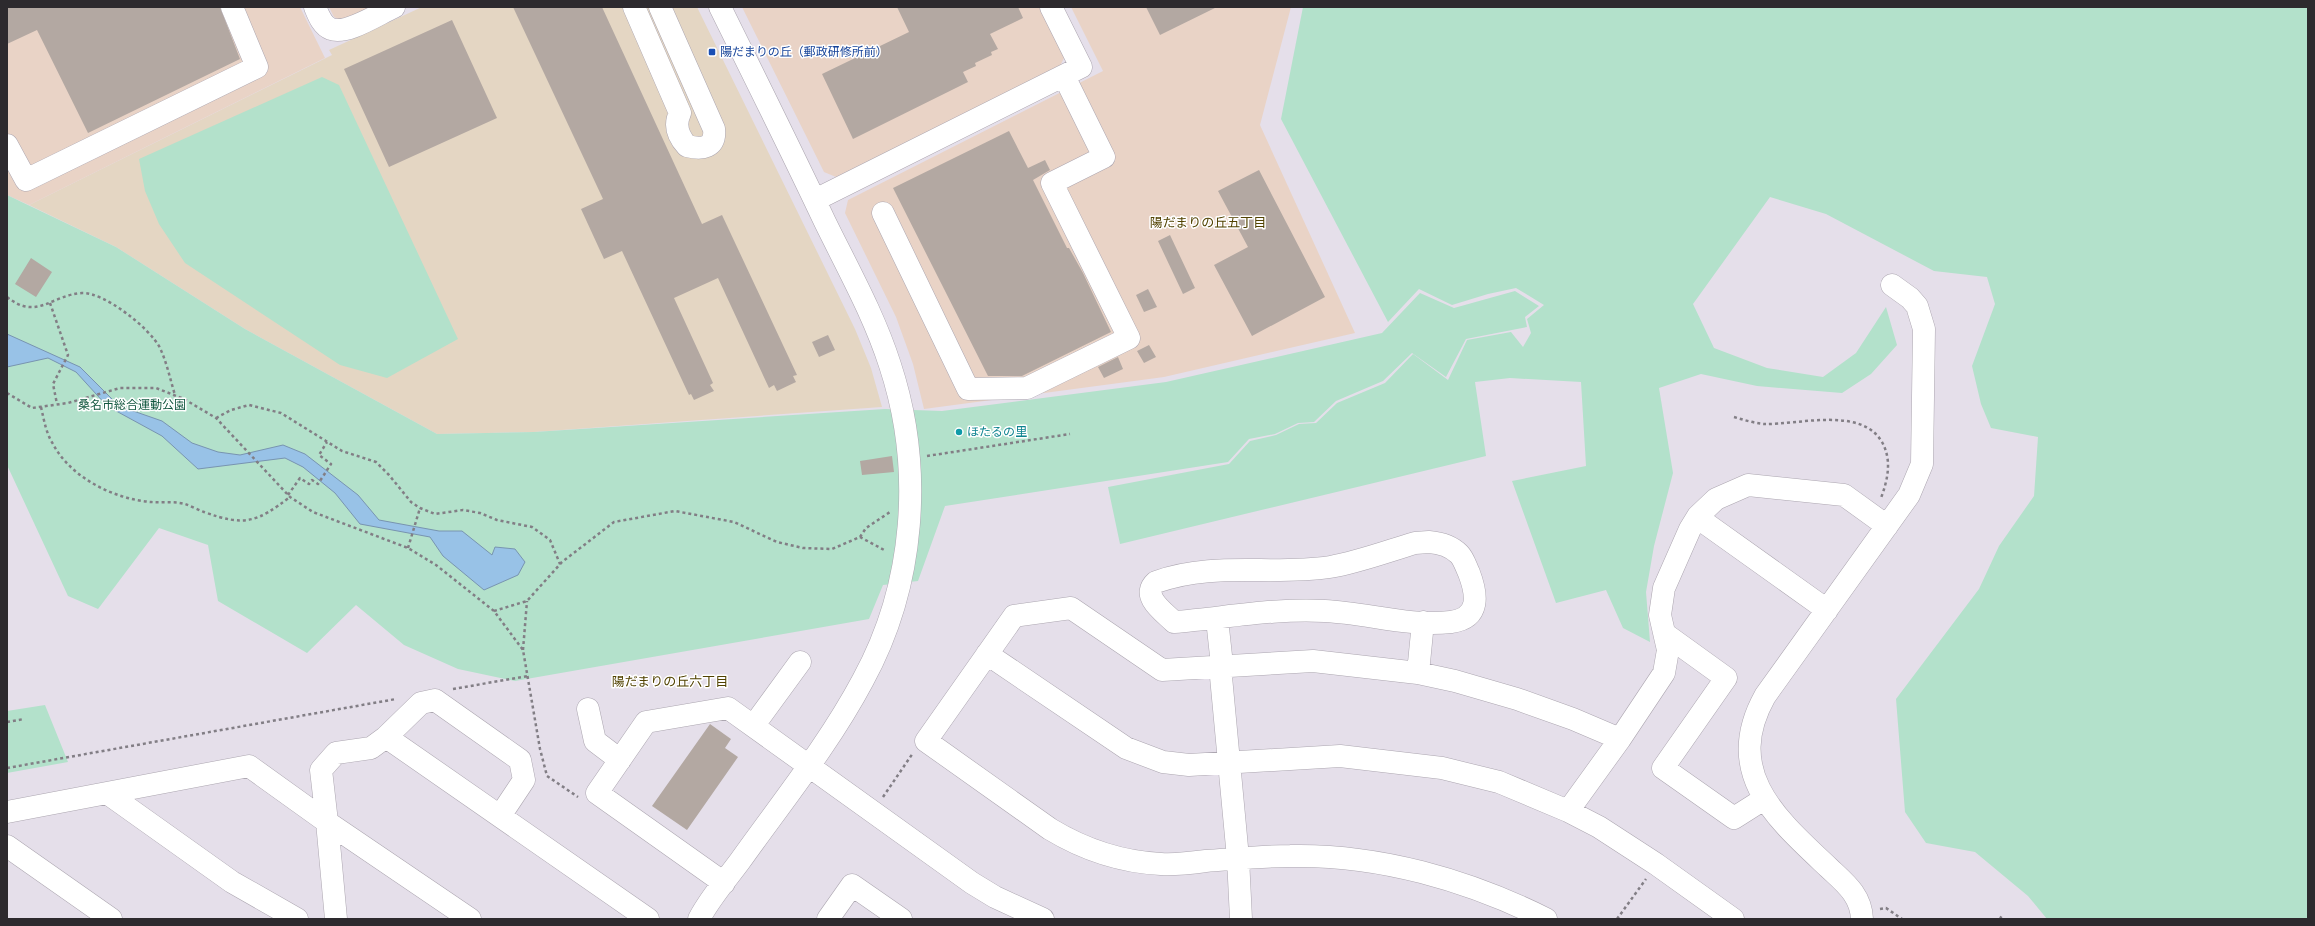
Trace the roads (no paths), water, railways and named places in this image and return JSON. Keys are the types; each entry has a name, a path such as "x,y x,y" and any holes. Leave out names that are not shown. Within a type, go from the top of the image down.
{"street":[{"path":"7,145 26,180 256,67 232,7"},
{"path":"315,7 322,22 330,29 346,30 386,9"},
{"path":"634,7 680,113 677,119 677,130 687,146 697,149 706,147 712,143 715,137 714,129 660,7"},
{"path":"699,919 808,765 856,694 876,656 890,618 903,566 911,508 908,446 902,404 878,332 720,7"},
{"path":"815,200 1081,68 1050,7"},
{"path":"882,213 968,389 1027,388 1129,338 1052,183 1104,157 1064,76"},
{"path":"1862,916 1857,897 1850,888 1783,825 1764,799 1752,772 1751,743 1755,718 1765,696 1827,610 1881,521 1914,488 1922,464 1924,328 1917,306 1910,298 1892,285"},
{"path":"1568,811 1620,739 1664,673 1668,650 1660,615 1664,588 1698,518 1716,499 1748,486 1844,495 1881,521"},
{"path":"1698,518 1827,610"},
{"path":"1429,542 1446,545 1460,555 1476,596 1471,610 1463,618 1451,622 1423,622 1325,611 1290,611 1174,622 1153,601 1150,593 1151,586 1165,579 1212,570 1290,570 1331,566 1415,543 1429,542"},
{"path":"1546,919 1488,893 1398,867 1311,856 1238,858 1161,864 1117,857 1083,846 1050,829 926,741 1014,616 1071,608 1162,670 1174,671 1221,666 1312,662 1418,673 1455,681 1517,699 1573,718 1620,739"},
{"path":"1217,619 1238,858 1241,919"},
{"path":"1418,673 1423,622"},
{"path":"1665,634 1726,678 1663,768 1734,818 1764,799"},
{"path":"987,654 1126,748 1149,758 1176,764 1340,756 1442,768 1499,782 1568,811 1599,827 1656,864 1733,919"},
{"path":"754,725 800,662"},
{"path":"336,919 321,770 336,753 371,748 386,737 420,703 435,700 520,760 524,780 500,816"},
{"path":"724,882 597,793 646,722 728,708 754,725 972,882 995,897 1043,919"},
{"path":"588,709 595,741 620,760"},
{"path":"386,737 500,816 635,915"},
{"path":"7,812 249,766 327,822 470,919"},
{"path":"107,793 232,882 297,919"},
{"path":"7,846 111,919"},
{"path":"828,919 852,885 901,919"}],"water":[{"path":"7,334 80,367 119,406 162,421 192,443 218,452 240,455 283,445 305,454 358,495 379,520 439,531 462,531 492,555 495,547 515,549 525,562 518,575 484,590 443,556 430,537 360,524 335,493 303,467 285,458 198,469 162,436 107,406 76,372 48,358 7,367"}],"place":[{"name":"陽だまりの丘（郵政研修所前）","path":"712,52"},
{"name":"ほたるの里","path":"959,432"}],"district":[{"name":"陽だまりの丘五丁目","path":"1208,222"},
{"name":"陽だまりの丘六丁目","path":"670,681"}],"park label":[{"name":"桑名市総合運動公園","path":"132,405"}]}
